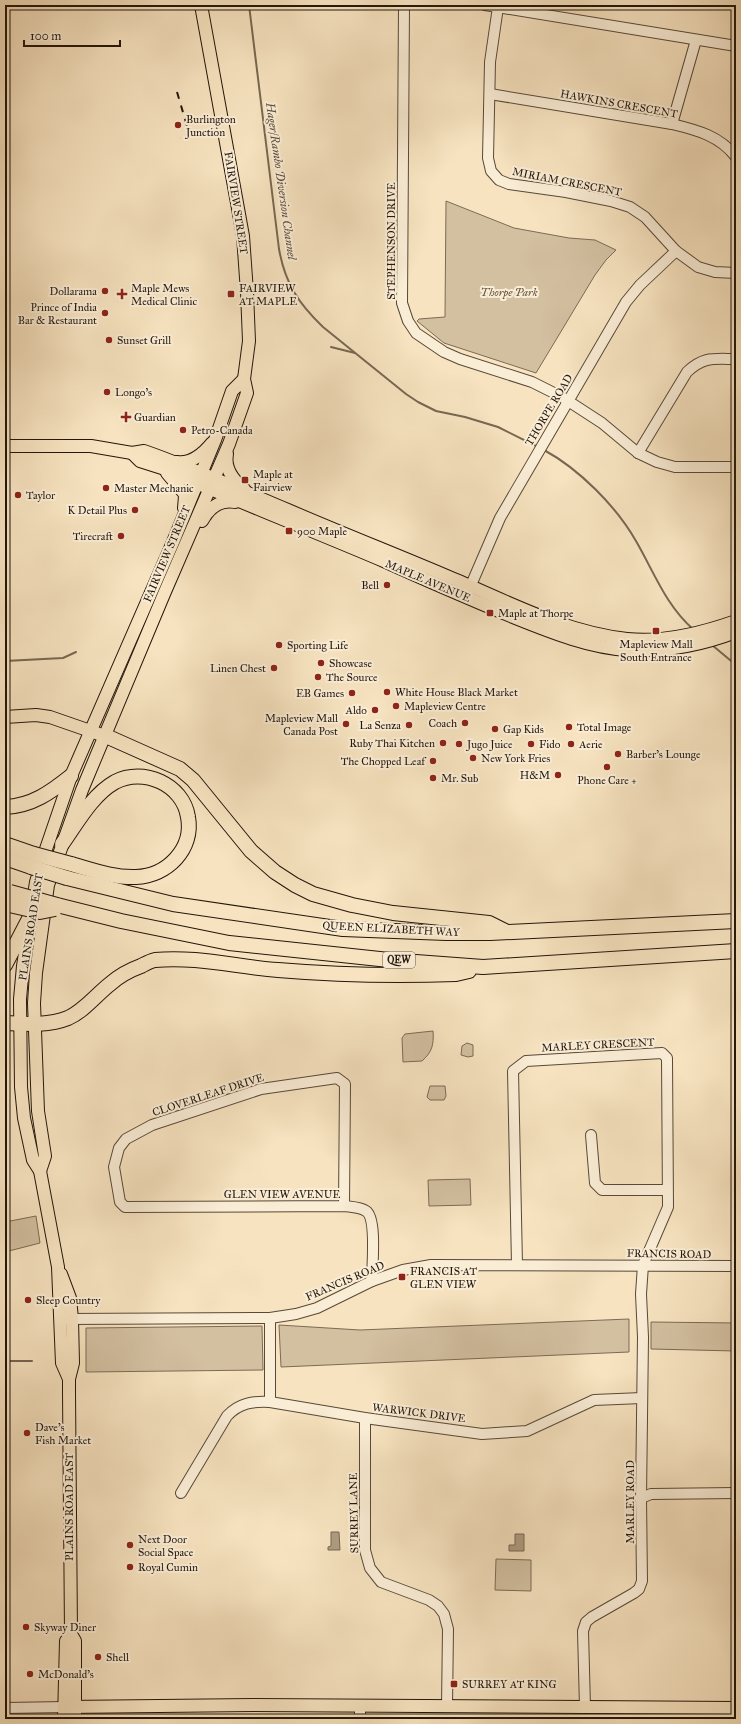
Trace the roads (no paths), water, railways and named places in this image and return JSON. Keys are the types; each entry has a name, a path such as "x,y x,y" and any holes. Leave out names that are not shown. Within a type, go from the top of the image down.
{"highway":[{"path":"106,736 180,769 193,780 251,851 275,872 313,894 352,906 392,913 490,923 507,932"},
{"path":"5,807 26,804 41,798 71,776"},
{"path":"5,844 32,860 71,864 108,874 128,877 148,876 164,870 178,857 186,843 189,823 185,808 176,793 158,780 143,776 122,779 109,786 97,797 62,844"},
{"name":"QUEEN ELIZABETH WAY","path":"6,858 32,860 67,878 173,904 343,929 446,933 507,932 736,921"},
{"name":"QEW","path":"6,898 229,942 366,957 483,967 736,951"},
{"path":"5,966 31,915"},
{"path":"5,1022 28,1024 55,1022 68,1018 85,1006 110,983 130,970 153,961 174,959 203,960 277,970 348,974 456,974 483,967"}],"main road":[{"name":"FAIRVIEW STREET","path":"106,736 229,444 247,393 244,379 249,341 243,236 201,5"},
{"name":"FAIRVIEW STREET","path":"91,731 199,479 215,440 232,391 244,379"},
{"path":"178,529 185,496 164,464 187,462 204,451 215,440"},
{"path":"180,558 206,514 212,508 218,503 247,499 227,468 226,460 229,444"},
{"name":"MAPLE AVENUE","path":"5,446 91,446 132,453 140,461 164,464 247,499 465,597 568,638 627,650 661,649 702,637 736,621"},
{"name":"MAPLE AVENUE","path":"247,499 471,586 544,618 578,629 633,639 669,638 690,634 714,639 736,632"},
{"path":"5,717 42,715 63,720 106,736"},
{"name":"PLAINS ROAD EAST","path":"28,1024 20,999 23,966 36,882 71,776 91,731"},
{"name":"PLAINS ROAD EAST","path":"70,1713 66,1641 71,1634 68,1379 73,1362 58,1267 40,1171 33,1160 24,1118 21,1087 28,1024 48,885 82,790 106,736"},
{"path":"70,1713 253,1705 360,1713 447,1706 736,1708"}],"street":[{"name":"STEPHENSON DRIVE","path":"404,5 402,303 408,321 416,333 444,352 460,359 532,382 569,401 602,423 638,453 657,462 674,467 736,467"},
{"path":"485,5 736,46"},
{"name":"MIRIAM CRESCENT","path":"498,7 490,62 488,158 491,171 500,180 509,184 566,192 611,201 630,207 645,217 676,251 698,266 715,272 736,273"},
{"path":"672,124 696,40"},
{"name":"HAWKINS CRESCENT","path":"490,94 672,124 696,130 716,138 736,157"},
{"name":"THORPE ROAD","path":"465,597 500,518 626,302 640,285 676,251"},
{"path":"638,453 687,372 705,359 736,359"},
{"name":"MARLEY CRESCENT","path":"517,1265 513,1071 526,1061 662,1053 667,1058 668,1207 643,1265"},
{"name":"CLOVERLEAF DRIVE","path":"125,1208 120,1202 114,1167 119,1148 126,1139 152,1125 261,1089 337,1078 345,1084 344,1206"},
{"path":"591,1135 595,1183 602,1190 667,1190"},
{"name":"GLEN VIEW AVENUE","path":"125,1208 344,1206 361,1208 367,1211 371,1217 373,1225 372,1281"},
{"name":"FRANCIS ROAD","path":"66,1319 270,1318 296,1314 317,1308 372,1281 404,1270 431,1265 736,1266"},
{"name":"MARLEY ROAD","path":"585,1708 583,1631 586,1622 634,1593 639,1588 642,1581 641,1294 643,1265"},
{"path":"270,1318 270,1402"},
{"name":"WARWICK DRIVE","path":"181,1493 227,1416 235,1408 247,1403 257,1401 270,1402 364,1418 482,1434 527,1431 594,1400 642,1398"},
{"name":"SURREY LANE","path":"364,1418 365,1550 370,1568 381,1582 429,1600 438,1606 444,1614 448,1629 447,1706"},
{"path":"641,1498 651,1494 736,1493"},
{"path":"5,1708 70,1713"}],"waterway":[{"name":"Hager/Rambo Diversion Channel","path":"249,5 279,249 285,272 294,292 306,309 323,327 418,402 436,411 465,417 498,427 538,447"},
{"path":"331,347 355,353"},
{"name":"Hager/Rambo Diversion Channel","path":"544,450 570,467 583,478 618,515 636,541 668,599 684,621 694,630"},
{"name":"Hager/Rambo Diversion Channel","path":"712,645 736,665"},
{"path":"5,661 63,658 76,652"},
{"path":"5,1361 32,1361"}],"railway":[{"path":"177,92 190,136 180,138"}],"place":[{"name":"Burlington Junction","path":"178,125"},
{"name":"Dollarama","path":"105,291"},
{"name":"Maple Mews Medical Clinic","path":"122,294"},
{"name":"FAIRVIEW AT MAPLE","path":"231,294"},
{"name":"Prince of India Bar & Restaurant","path":"105,313"},
{"name":"Sunset Grill","path":"109,340"},
{"name":"Longo's","path":"107,392"},
{"name":"Guardian","path":"126,417"},
{"name":"Petro-Canada","path":"183,430"},
{"name":"Maple at Fairview","path":"245,480"},
{"name":"Master Mechanic","path":"106,488"},
{"name":"Taylor","path":"18,495"},
{"name":"K Detail Plus","path":"135,510"},
{"name":"900 Maple","path":"289,531"},
{"name":"Tirecraft","path":"121,536"},
{"name":"Bell","path":"387,585"},
{"name":"Maple at Thorpe","path":"490,613"},
{"name":"Mapleview Mall South Entrance","path":"656,631"},
{"name":"Sporting Life","path":"279,645"},
{"name":"Showcase","path":"321,663"},
{"name":"Linen Chest","path":"274,668"},
{"name":"The Source","path":"318,677"},
{"name":"White House Black Market","path":"387,692"},
{"name":"EB Games","path":"352,693"},
{"name":"Mapleview Centre","path":"396,706"},
{"name":"Aldo","path":"375,710"},
{"name":"Coach","path":"465,723"},
{"name":"Mapleview Mall Canada Post","path":"346,724"},
{"name":"La Senza","path":"409,725"},
{"name":"Total Image","path":"569,727"},
{"name":"Gap Kids","path":"495,729"},
{"name":"Ruby Thai Kitchen","path":"443,743"},
{"name":"Jugo Juice","path":"459,744"},
{"name":"Fido","path":"531,744"},
{"name":"Aerie","path":"571,744"},
{"name":"Barber's Lounge","path":"618,754"},
{"name":"New York Fries","path":"473,758"},
{"name":"The Chopped Leaf","path":"433,761"},
{"name":"Phone Care +","path":"607,767"},
{"name":"H&M","path":"558,775"},
{"name":"Mr. Sub","path":"433,778"},
{"name":"FRANCIS AT GLEN VIEW","path":"402,1277"},
{"name":"Sleep Country","path":"28,1300"},
{"name":"Dave's Fish Market","path":"27,1433"},
{"name":"Next Door Social Space","path":"130,1545"},
{"name":"Royal Cumin","path":"130,1567"},
{"name":"Skyway Diner","path":"26,1627"},
{"name":"Shell","path":"98,1657"},
{"name":"McDonald's","path":"30,1674"},
{"name":"SURREY AT KING","path":"454,1684"}],"park label":[{"name":"Thorpe Park","path":"509,292"}]}
